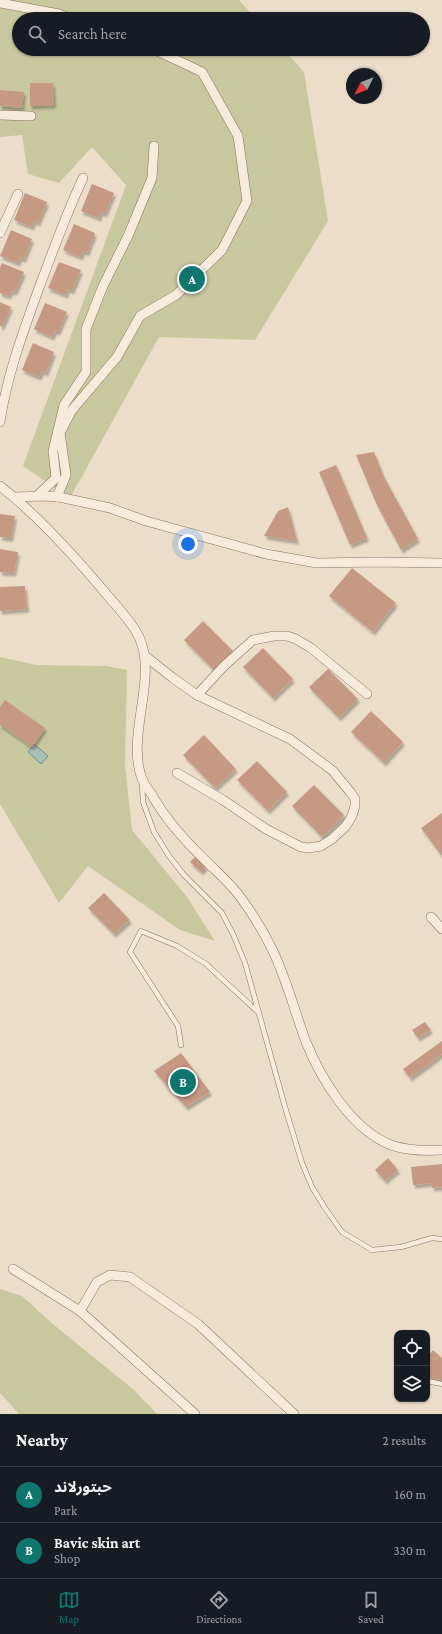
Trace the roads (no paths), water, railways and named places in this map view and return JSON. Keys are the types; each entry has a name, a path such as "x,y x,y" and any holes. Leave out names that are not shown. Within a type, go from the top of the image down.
{"street":[{"path":"0,3 48,12"},
{"path":"57,497 66,475 60,433 72,410 117,358 140,316 176,295 222,250 247,201 238,136 202,72 168,56"},
{"path":"0,115 31,116"},
{"path":"37,496 56,478 53,451 64,405 86,372 86,329 103,286 128,236 152,178 154,146"},
{"path":"0,422 2,399 24,327 68,211 83,178"},
{"path":"0,233 18,194"},
{"path":"0,486 15,498 79,561 132,625 140,638 145,656 145,686 138,723 139,766 142,778 165,817 183,839 240,896 255,918 271,946 307,1044 330,1088 358,1123 370,1133 392,1145 421,1152 442,1150"},
{"path":"15,498 37,496 57,497 110,508 146,521 266,554 317,564 376,562 442,563"},
{"path":"197,695 224,666 253,640 274,636 288,636 311,648 367,694"},
{"path":"145,656 172,678 197,695 290,739 333,771 345,784 354,799 352,816 346,826 332,839 321,846 309,848 301,847 266,829 223,800 177,772"},
{"path":"431,917 442,928"},
{"path":"14,1268 80,1311 195,1414"},
{"path":"80,1311 97,1282 110,1276 130,1277 198,1324 294,1414"}],"lane":[{"path":"142,778 143,802 154,832 169,856 184,875 222,913 233,934 245,963 285,1107 302,1163 312,1187 342,1232 372,1250 401,1247 432,1238 442,1239"},
{"path":"180,1044 178,1026 130,952 141,931 177,946 206,964 259,1012"},
{"path":"430,1382 442,1384"}],"place":[{"name":"حبتورلاند","path":"192,279"},
{"name":"Bavic skin art","path":"183,1082"}]}
